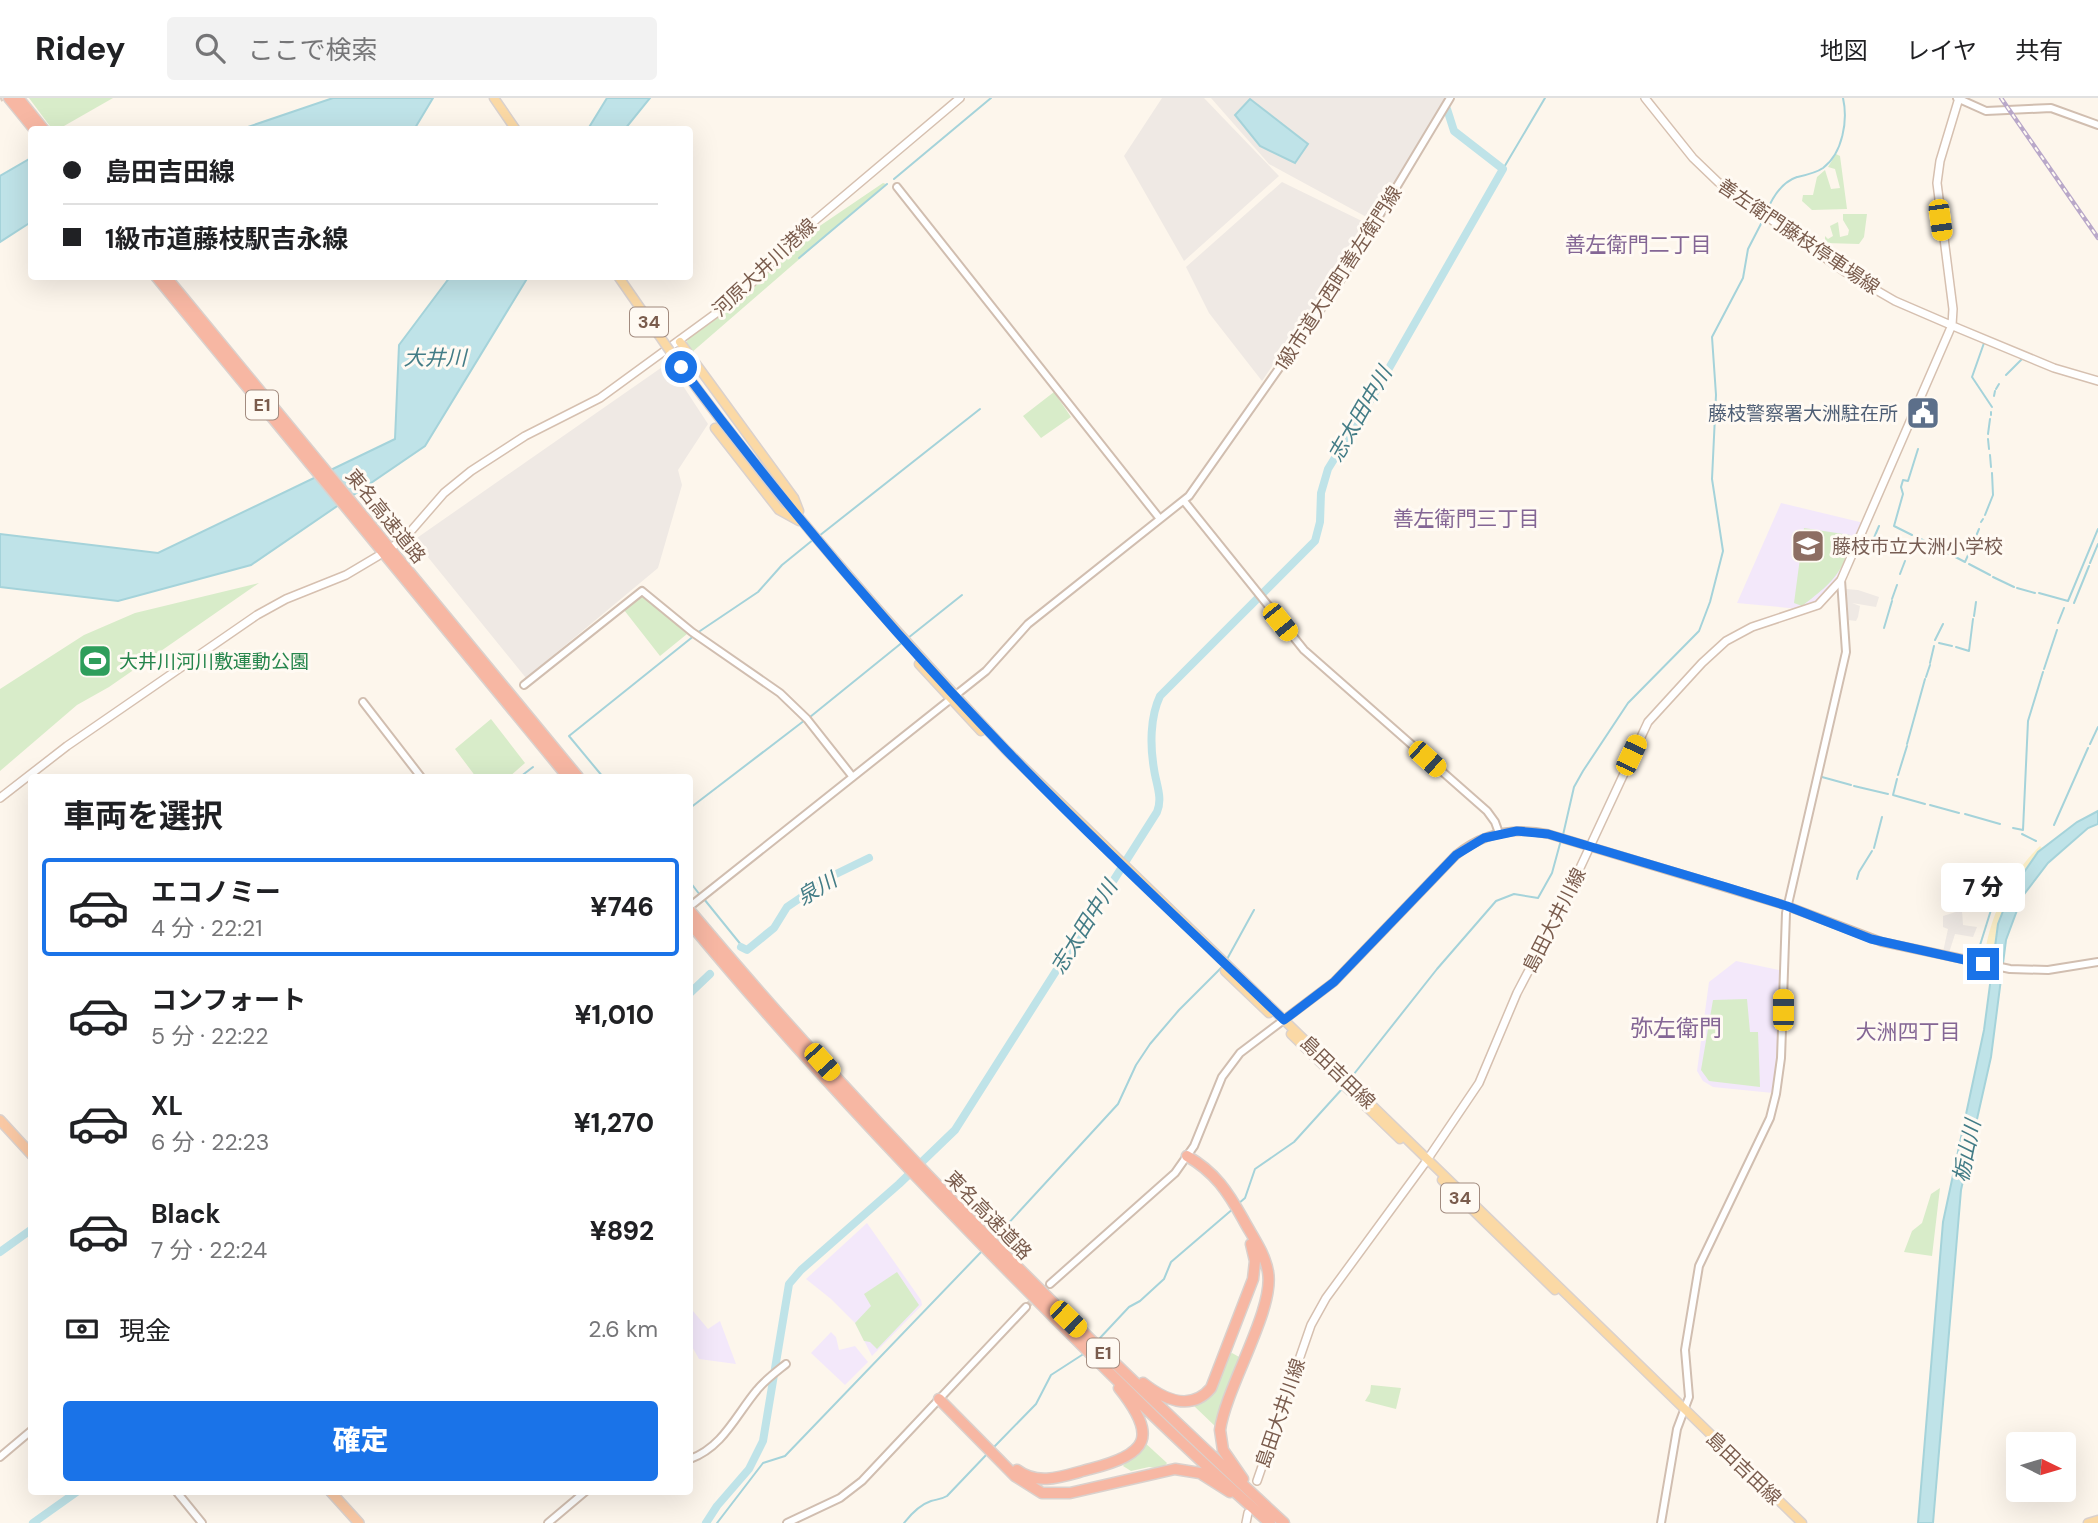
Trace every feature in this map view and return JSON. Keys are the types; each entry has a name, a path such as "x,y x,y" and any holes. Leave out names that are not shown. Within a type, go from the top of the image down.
{"highway":[{"path":"9,98 40,126"},
{"path":"18,98 33,126"},
{"name":"東名高速道路","path":"159,280 576,774"},
{"name":"東名高速道路","path":"169,280 566,774"},
{"name":"東名高速道路","path":"693,910 925,1180 1098,1355 1269,1522"},
{"name":"東名高速道路","path":"693,926 832,1085 909,1162"},
{"path":"0,1120 4,1130 28,1151"},
{"path":"1098,1355 1156,1393 1175,1401 1199,1398 1208,1393 1217,1378 1253,1279 1255,1256 1224,1193 1187,1156"},
{"path":"1187,1156 1206,1168 1228,1192 1267,1267 1267,1297 1223,1416 1220,1437 1223,1450 1231,1463 1285,1523"},
{"path":"939,1399 1024,1475 1048,1479 1092,1469 1131,1455 1138,1447 1142,1432 1137,1411 1098,1355"},
{"name":"東名高速道路","path":"1098,1355 1285,1523"},
{"path":"939,1399 1015,1476 1042,1493 1063,1494 1168,1470 1189,1470 1214,1481 1269,1522"},
{"path":"334,1495 359,1523"}],"main road":[{"path":"494,98 513,126"},
{"name":"河原大井川港線","path":"392,547 404,539 444,493 471,471 525,436 600,398 737,298 799,234 960,98"},
{"name":"善左衛門藤枝停車場線","path":"1645,98 1693,158 1718,182 1845,272 1895,301 2054,368 2098,381"},
{"name":"島田大井川線","path":"1256,1481 1315,1316 1426,1161 1485,1073 1517,993 1590,846 1643,730 1656,712 1702,663 1737,634 1818,605 1841,580 1952,325 1937,183 1940,161 1958,98"},
{"name":"島田吉田線","path":"621,280 718,424 953,697 1117,862 1802,1523"},
{"path":"680,342 794,498 800,519"},
{"path":"31,774 67,746 257,615 286,599 346,575 378,556"},
{"path":"0,798 28,776"},
{"name":"島田吉田線","path":"1685,1413 1794,1523"},
{"path":"1246,1523 1248,1513"},
{"path":"2088,1523 2098,1520"}],"street":[{"name":"1級市道大西町善左衛門線","path":"693,906 986,671 1028,624 1184,501 1349,266 1450,98"},
{"path":"1958,98 1979,109 1996,113 2051,108 2098,125"},
{"path":"897,187 1160,519"},
{"path":"1184,501 1304,650 1492,817 1499,834"},
{"path":"1661,1523 1677,1429 1685,1413 1690,1389 1685,1350 1699,1266 1715,1227 1765,1129 1776,1094 1782,1035 1787,906 1846,652 1841,580"},
{"path":"524,685 642,591 692,632 780,693 807,719 852,776"},
{"path":"363,702 419,774"},
{"path":"1050,1284 1175,1173 1194,1146 1212,1096 1225,1071 1252,1043 1334,982 1456,855 1475,841 1499,834 1538,832 1787,906 1871,939 1983,964 2010,969 2048,970 2098,962"},
{"path":"787,1523 850,1491 1027,1307"},
{"path":"693,1457 710,1448 723,1435 768,1379 786,1364"},
{"path":"0,1457 28,1433"},
{"path":"179,1495 202,1523"},
{"path":"548,1523 581,1495"}],"shaded area":[{"path":"1162,98 1204,98 1279,176 1184,261 1124,156"},
{"path":"1211,98 1445,98 1372,220 1269,164"},
{"path":"1282,182 1368,224 1262,381 1209,313 1186,267"},
{"path":"668,363 708,424 678,470 682,485 658,568 526,678 414,540"},
{"name":"藤枝市立大洲小学校","path":"1781,503 1864,523 1832,586 1811,605 1800,609 1737,603"},
{"path":"1846,589 1879,597 1876,607 1852,603 1860,606 1858,617 1856,621 1848,620"},
{"path":"1962,910 1963,925 1977,927 1973,937 1955,934 1949,953 1943,952 1948,929 1943,927 1943,916"},
{"path":"1736,961 1779,970 1779,1024 1773,1093 1713,1087 1703,1081 1697,1071 1709,982"},
{"path":"867,1223 922,1305 872,1356 855,1323 806,1279"},
{"path":"693,1311 708,1329 720,1321 736,1364 699,1359 693,1348"},
{"path":"831,1332 836,1337 839,1350 855,1346 868,1362 845,1385 811,1353"}],"green space":[{"path":"29,98 113,98 64,126 50,126"},
{"path":"1836,154 1840,156 1847,209 1812,210 1802,201 1803,195 1813,195 1817,177 1825,170 1831,189 1840,188 1835,169 1828,167"},
{"path":"883,183 886,184 691,353 686,344 688,339 730,309 802,238"},
{"path":"1843,214 1867,214 1864,237 1859,244 1825,243 1825,236 1828,239 1833,236 1830,226 1838,222 1840,237 1848,235 1849,230 1843,220"},
{"path":"1054,392 1071,417 1041,438 1023,416"},
{"path":"1804,528 1850,535 1841,568 1820,592 1802,606 1794,603"},
{"name":"大井川河川敷運動公園","path":"259,583 109,687 77,705 0,771 0,689 84,635 135,613"},
{"path":"643,595 687,634 660,656 624,610"},
{"path":"491,719 525,763 512,774 474,774 455,749"},
{"path":"1747,999 1750,1032 1758,1032 1760,1087 1709,1081 1701,1070 1713,1000"},
{"path":"1940,1188 1932,1256 1904,1252 1912,1231 1922,1223 1931,1194"},
{"path":"897,1272 919,1305 877,1349 870,1342 864,1341 855,1323 871,1306 864,1294"},
{"path":"1232,1353 1241,1358 1217,1428 1193,1405 1208,1396 1228,1355"},
{"path":"1371,1385 1401,1388 1396,1409 1365,1401"},
{"path":"1143,1441 1167,1463 1162,1469 1149,1467 1131,1471 1123,1466"}],"sand":[{"path":"2040,846 2043,849 2023,872 2008,901 1992,961 1984,960 1991,928 2002,898 2019,870"}],"water":[{"path":"333,98 433,98 416,126 251,126"},
{"path":"607,98 650,98 627,126 590,126"},
{"path":"1250,99 1308,144 1295,163 1260,146 1235,115"},
{"path":"28,160 28,224 0,242 0,176"},
{"name":"大井川","path":"448,280 526,280 425,446 251,565 118,601 0,587 0,534 158,553 395,439 399,345"},
{"name":"栃山川","path":"2098,811 2098,824 2088,828 2048,863 2022,897 2006,940 1991,1057 1961,1190 1933,1523 1918,1523 1943,1222 1984,1030 1998,924 2011,891 2038,852 2077,822"}],"waterway":[{"path":"894,179 991,98"},
{"path":"1503,169 1545,98"},
{"path":"1766,213 1774,196 1787,183 1820,170 1830,162 1842,136 1845,116 1843,98"},
{"name":"志太田中川","path":"706,1523 749,1469 763,1441 789,1284 801,1270 899,1184 955,1130 1157,812 1159,796 1152,732 1154,713 1160,696 1315,541 1320,522 1321,493 1328,469 1376,391 1503,169 1454,131 1447,109"},
{"path":"799,258 887,184"},
{"path":"1563,835 1574,787 1583,771 1628,703 1699,631 1710,602 1723,551 1712,479 1716,395 1712,337 1743,278 1748,249 1764,218"},
{"path":"1984,343 1972,377 1992,407"},
{"path":"2006,375 2022,359"},
{"path":"1996,389 1999,384"},
{"path":"1994,396 1995,391"},
{"path":"819,536 980,409"},
{"path":"1988,434 1990,419"},
{"path":"1988,439 1989,449"},
{"path":"1912,535 1894,526 1903,494 1903,480 1908,481 1918,449"},
{"path":"1990,455 1991,467"},
{"path":"1985,515 1993,495 1992,473"},
{"path":"1868,552 1879,526"},
{"path":"1974,541 1979,529"},
{"path":"2039,593 2068,601 2098,529"},
{"path":"1917,537 1965,562 1973,544"},
{"path":"601,774 569,736 700,631 758,592 782,565 814,539"},
{"path":"2090,563 2098,544"},
{"path":"1900,574 1905,561"},
{"path":"1969,564 1990,575"},
{"path":"2074,603 2089,566"},
{"path":"1993,577 2014,587"},
{"path":"1892,599 1897,585"},
{"path":"2017,588 2035,593"},
{"path":"908,638 962,595"},
{"path":"1884,628 1892,601"},
{"path":"1974,616 1976,602"},
{"path":"2058,623 2064,608"},
{"path":"1956,647 1969,651 1973,619"},
{"path":"1935,640 1943,624"},
{"path":"2044,669 2057,630"},
{"path":"810,717 904,641"},
{"path":"1939,643 1952,646"},
{"path":"1930,663 1934,646"},
{"path":"1926,677 1930,665"},
{"path":"2013,828 2023,830 2028,721 2043,672"},
{"path":"1907,744 1925,679"},
{"path":"693,806 805,720"},
{"path":"2090,744 2098,727"},
{"path":"1898,775 1907,746"},
{"path":"2054,825 2088,748"},
{"path":"524,774 533,767"},
{"path":"1822,777 1851,785"},
{"path":"1897,779 1893,795 1925,804"},
{"path":"1854,786 1888,794"},
{"path":"1930,805 1959,813"},
{"path":"1965,814 2000,824"},
{"path":"1874,848 1882,817"},
{"path":"2022,834 2036,841"},
{"path":"1350,1079 1437,969 1496,901 1514,894 1538,898 1552,873 1561,840"},
{"path":"1857,879 1872,851"},
{"name":"泉川","path":"741,947 747,950 774,928 787,907 834,875 869,858"},
{"path":"693,886 700,895"},
{"path":"1976,958 1991,910 2003,886"},
{"path":"704,899 742,946"},
{"path":"1226,961 1254,910"},
{"path":"994,1239 1118,1104 1136,1065 1150,1044 1223,966"},
{"name":"泉川","path":"693,990 710,974"},
{"path":"1238,1204 1245,1198 1255,1169 1294,1142 1342,1089"},
{"path":"1099,1339 1129,1307 1140,1301 1164,1279 1171,1262 1234,1208"},
{"path":"0,1252 28,1232"},
{"path":"717,1523 763,1463 785,1456 983,1250"},
{"path":"994,1447 1036,1404 1051,1375 1085,1353"},
{"path":"904,1523 923,1505 947,1496 988,1453"},
{"name":"泉川","path":"33,1523 72,1495"}],"tunnel":[{"path":"1026,1307 1050,1284"}],"railway":[{"path":"2001,98 2098,238"}],"place":[{"name":"藤枝警察署大洲駐在所","path":"1923,413"},
{"name":"藤枝市立大洲小学校","path":"1808,546"},
{"name":"大井川河川敷運動公園","path":"95,661"}],"district":[{"name":"善左衛門二丁目","path":"1638,245"},
{"name":"善左衛門三丁目","path":"1466,519"},
{"name":"弥左衛門","path":"1676,1028"},
{"name":"大洲四丁目","path":"1908,1032"}],"route":[{"path":"681,367 733,435 905,642 1006,750 1284,1020 1334,982 1466,846 1484,838 1517,831 1548,834 1726,887 1787,906 1871,939 1983,964"}]}
